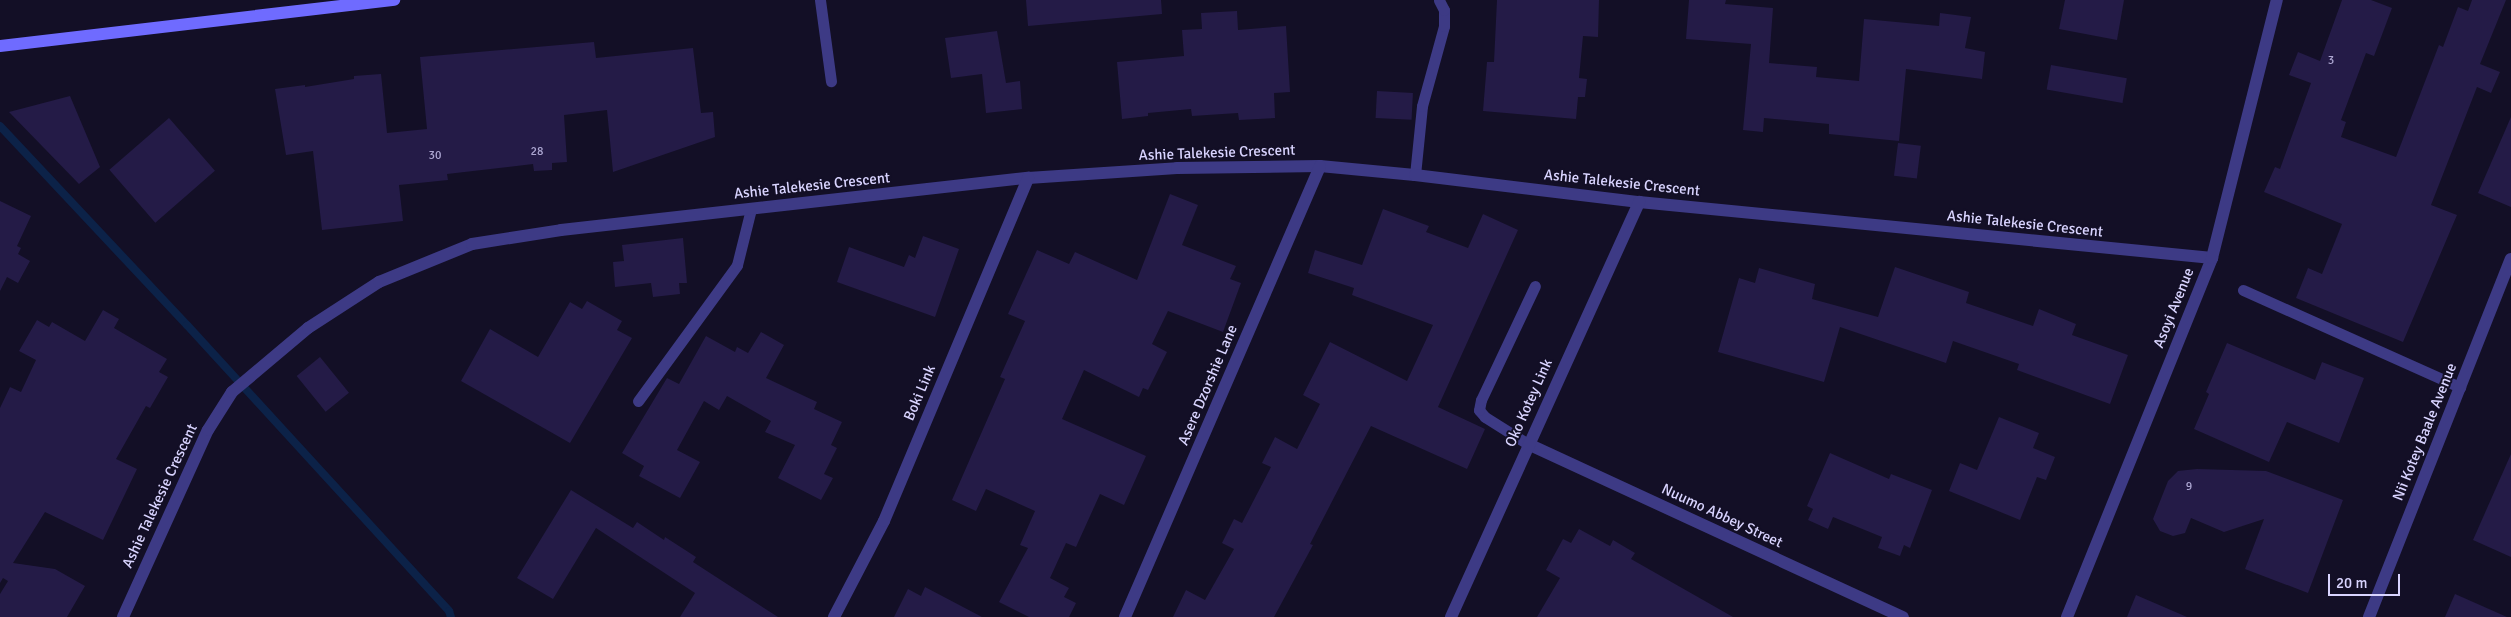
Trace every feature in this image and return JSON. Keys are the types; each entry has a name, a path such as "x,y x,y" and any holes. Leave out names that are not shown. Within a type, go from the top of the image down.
{"main road":[{"path":"0,46 394,0"}],"street":[{"name":"Asoyi Avenue","path":"2067,617 2212,258 2277,0"},
{"name":"Ashie Talekesie Crescent","path":"123,617 208,430 232,392 308,328 378,282 472,244 561,230 1028,178 1177,168 1320,166 1415,175 1639,202 2212,258"},
{"name":"Asere Dzorshie Lane","path":"1125,617 1320,166"},
{"name":"Boki Link","path":"834,617 884,521 1028,178"},
{"name":"Oko Kotey Link","path":"1452,617 1528,444 1639,202"},
{"name":"Nii Kotey Baale Avenue","path":"2369,617 2511,259"},
{"name":"Nuumo Abbey Street","path":"1528,444 1903,617"}],"lane":[{"path":"820,0 831,81"},
{"path":"1415,175 1422,106 1444,26 1444,10 1439,0"},
{"path":"638,401 737,265 751,209"},
{"path":"1528,444 1485,417 1479,410 1481,400 1535,286"},
{"path":"2243,290 2460,387"}],"building":[{"path":"1026,0 1161,0 1162,14 1028,26"},
{"path":"1497,0 1599,0 1598,37 1583,36 1579,78 1587,79 1585,97 1578,97 1576,119 1483,111 1487,62 1494,62"},
{"path":"1689,0 1726,0 1725,4 1773,8 1769,63 1817,67 1816,77 1859,81 1864,19 1939,26 1940,13 1971,17 1965,48 1985,52 1982,79 1906,69 1899,141 1829,134 1829,124 1764,118 1763,132 1743,130 1751,44 1686,39"},
{"path":"2065,0 2124,0 2117,40 2059,29"},
{"path":"2342,0 2371,0 2392,8 2374,56 2366,53 2341,120 2346,122 2341,137 2396,157 2439,45 2443,47 2458,7 2468,11 2472,0 2506,0 2480,64 2500,72 2491,93 2477,87 2431,205 2457,215 2403,342 2296,298 2308,268 2322,274 2342,224 2264,192 2275,167 2280,169 2311,83 2289,75 2298,52 2320,61"},
{"path":"1237,11 1238,30 1286,26 1290,92 1274,93 1275,118 1239,120 1238,113 1192,116 1191,109 1148,113 1148,116 1122,119 1117,62 1184,56 1182,30 1202,29 1201,13"},
{"path":"997,31 1006,83 1020,81 1022,109 986,113 982,74 951,78 945,38"},
{"path":"594,42 596,58 693,48 701,113 713,112 715,137 613,172 607,110 564,115 567,162 552,163 552,170 534,171 533,164 447,174 448,180 399,185 403,221 322,230 313,151 286,155 275,89 305,85 305,87 354,79 354,76 381,74 387,133 427,129 420,57"},
{"path":"2051,65 2127,78 2122,103 2047,90"},
{"path":"1377,91 1413,93 1412,120 1376,118"},
{"path":"70,96 100,167 79,184 9,112"},
{"path":"2511,117 2511,207 2478,193"},
{"path":"169,118 215,171 155,223 109,170"},
{"path":"1898,143 1921,146 1917,179 1894,176"},
{"path":"1170,194 1198,205 1182,245 1236,266 1230,279 1241,283 1223,332 1168,311 1152,344 1167,352 1148,390 1143,388 1139,397 1084,370 1062,419 1146,456 1124,505 1100,494 1076,547 1066,543 1050,578 1069,588 1064,597 1076,603 1069,617 1029,617 999,602 1028,548 1020,545 1035,511 986,489 976,511 952,500 1005,379 1000,377 1025,321 1008,314 1037,250 1069,264 1075,252 1137,280"},
{"path":"0,201 31,216 17,246 21,248 18,254 30,261 18,283 7,277 0,291"},
{"path":"1383,209 1429,226 1426,232 1468,248 1483,214 1518,230 1438,407 1485,429 1467,469 1371,426 1310,544 1313,545 1274,617 1173,617 1186,590 1205,600 1234,549 1222,543 1234,519 1242,523 1271,467 1262,463 1275,437 1297,449 1320,404 1303,395 1330,342 1407,381 1433,325 1352,295 1354,288 1308,273 1315,250 1362,265"},
{"path":"923,236 959,249 935,317 837,282 849,247 904,267 909,255 915,258"},
{"path":"683,238 687,283 679,283 680,294 653,297 651,283 615,287 613,262 624,261 622,245"},
{"path":"1895,267 1969,292 1966,303 2033,326 2039,309 2076,324 2072,335 2128,355 2110,404 2017,370 2019,364 1953,341 1946,363 1840,327 1824,382 1718,352 1739,278 1755,283 1759,268 1815,284 1812,299 1878,317"},
{"path":"587,301 622,321 617,330 632,338 570,443 461,381 490,329 538,357 570,302 582,309"},
{"path":"103,310 119,319 114,328 167,359 159,372 168,377 150,408 146,406 116,459 137,469 103,540 45,512 13,563 55,569 85,586 67,617 0,617 0,594 8,581 3,578 0,583 0,408 10,387 21,392 36,360 19,351 37,320 49,327 52,322 85,341"},
{"path":"761,332 784,345 766,378 817,402 814,409 842,422 831,445 837,448 824,474 833,478 821,500 778,478 795,445 765,432 771,421 727,396 719,410 704,401 677,450 700,462 680,498 639,476 644,466 622,453 667,378 679,384 706,336 735,352 737,347 748,353"},
{"path":"2227,343 2315,380 2322,362 2364,378 2339,443 2287,422 2269,462 2194,429 2209,394 2206,392"},
{"path":"320,357 349,393 326,412 297,376"},
{"path":"1999,417 2039,433 2033,448 2055,457 2046,480 2037,477 2020,520 1949,491 1960,463 1977,470"},
{"path":"1830,453 1889,479 1891,474 1932,490 1910,548 1904,545 1900,556 1878,548 1882,537 1833,517 1828,529 1808,520 1813,509 1807,506"},
{"path":"2511,454 2511,557 2473,540"},
{"path":"2197,469 2266,471 2343,500 2308,593 2245,569 2264,519 2224,532 2191,518 2185,533 2173,536 2160,531 2153,519 2168,481 2178,471"},
{"path":"571,490 633,528 637,522 664,540 665,537 696,557 693,562 778,617 680,617 695,593 596,528 553,599 517,578"},
{"path":"1579,529 1610,546 1613,540 1635,553 1631,559 1733,617 1537,617 1560,578 1546,570 1563,539 1571,543"},
{"path":"925,587 982,617 894,617 908,589 921,596"},
{"path":"2455,594 2507,617 2445,617"},
{"path":"2136,595 2187,617 2127,617"}],"waterway":[{"path":"0,126 187,325 449,611 451,617"}]}
